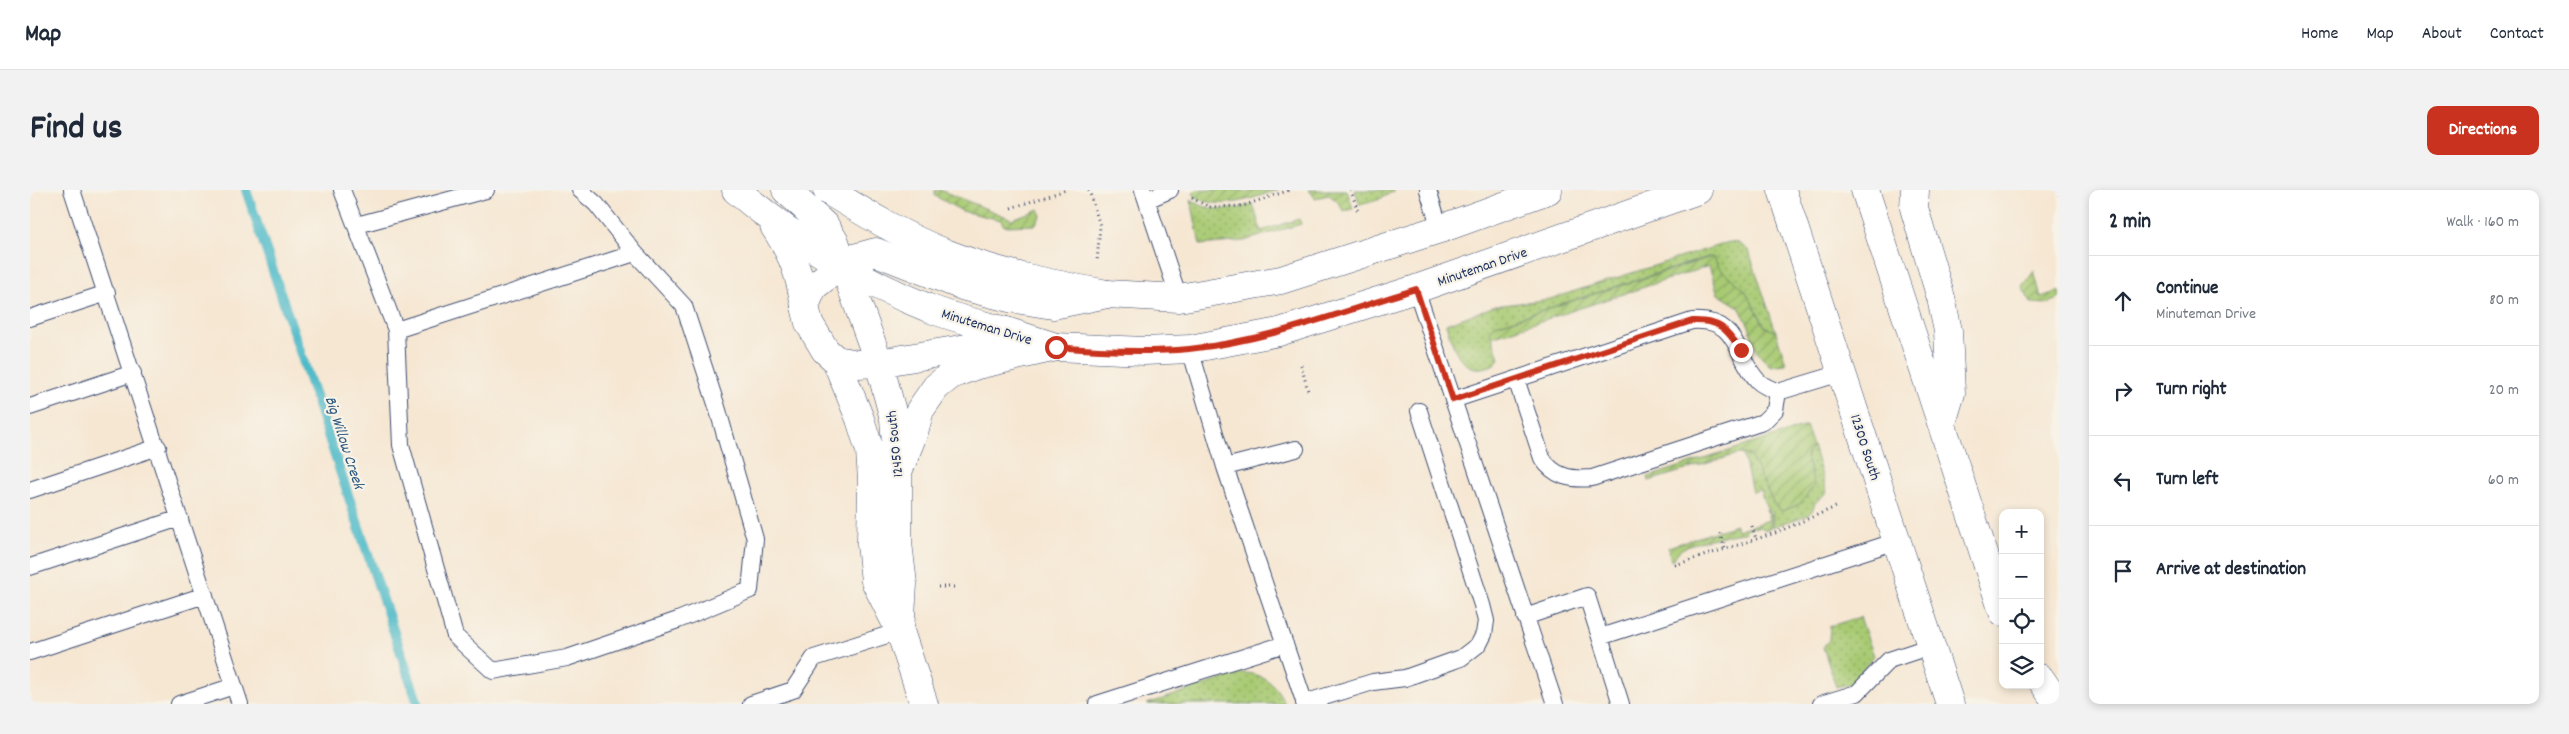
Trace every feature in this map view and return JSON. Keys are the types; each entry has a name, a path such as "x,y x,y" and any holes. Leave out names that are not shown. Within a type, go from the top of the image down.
{"main road":[{"name":"Minuteman Drive","path":"736,190 771,220 843,265 926,307 1056,347 1135,351 1190,349 1278,332 1416,289 1698,190"},
{"name":"12450 South","path":"786,190 825,226 835,242 879,363 894,419 898,471 898,543 903,584 900,631"},
{"path":"827,190 878,221 948,254 1024,278 1107,294 1179,298 1281,280 1440,229 1548,190"},
{"name":"12300 South","path":"1782,190 1950,704"},
{"path":"1865,190 1999,600"},
{"path":"1915,190 1914,208 1941,298 1948,331 1951,393 1942,423"},
{"path":"771,220 792,253 800,278 805,306 817,340 836,360 857,364 879,363 967,348 1006,331"},
{"path":"805,306 814,287 843,265 864,254 876,252 965,287 1009,298 1053,305 1107,294"},
{"path":"898,471 914,432 920,410 936,387 950,375 977,365 1056,347"},
{"name":"12450 South","path":"836,360 860,419 870,451 872,480 871,544 875,582 900,631 924,704"},
{"path":"2044,684 2058,704"},
{"path":"2028,689 2034,704"}],"lane":[{"path":"72,190 158,447 240,704"},
{"path":"342,190 396,330 401,445 455,636 493,671 567,658 678,620 750,590 755,539 717,407 684,306 635,253 596,204 580,190"},
{"path":"357,225 486,190"},
{"path":"1428,190 1440,229"},
{"path":"1177,192 1145,195 1179,298"},
{"path":"396,330 635,253"},
{"path":"1416,289 1555,704"},
{"path":"30,318 106,293"},
{"path":"1453,400 1692,321 1706,320 1719,324 1732,336 1758,381 1778,392 1841,373"},
{"path":"1190,349 1225,467 1304,704 1373,682 1405,678 1461,658 1480,644 1484,634 1486,622 1482,605 1419,411"},
{"path":"30,407 133,373"},
{"path":"1516,379 1542,458 1548,468 1557,474 1578,479 1592,478 1763,422 1775,410 1778,392"},
{"path":"30,490 158,447"},
{"path":"1225,467 1296,449"},
{"path":"30,567 180,518"},
{"path":"1600,637 1897,541"},
{"path":"30,652 205,595"},
{"path":"1525,616 1587,596 1621,704"},
{"path":"751,704 793,690 814,658 900,631"},
{"path":"1097,704 1285,644"},
{"path":"1821,704 1857,692 1889,660 1931,646"},
{"path":"179,704 234,686"}],"path":[{"path":"1011,208 1066,190"},
{"path":"1089,190 1100,226 1097,262"},
{"path":"1177,192 1209,207 1242,206 1290,190"},
{"path":"1351,190 1358,212"},
{"path":"2057,190 2059,195"},
{"path":"1301,365 1308,391"},
{"path":"1675,565 1756,539 1838,506"},
{"path":"1752,526 1756,539"},
{"path":"1720,532 1725,549"},
{"path":"938,587 957,587"}],"green space":[{"path":"935,190 940,190 1012,219 1039,209 1041,216 1035,225 1004,226 1001,220 962,211 935,196"},
{"path":"1196,190 1244,190 1245,193 1255,190 1278,190 1247,200 1215,203 1195,197 1193,192"},
{"path":"1309,190 1347,190 1353,209 1344,212 1337,201 1329,195 1315,198"},
{"path":"1355,190 1394,191 1378,200 1360,205"},
{"path":"1191,200 1205,207 1221,209 1238,208 1253,204 1261,231 1299,219 1301,224 1244,241 1200,245"},
{"path":"1729,242 1738,243 1749,251 1776,332 1765,327 1759,315 1719,268 1714,258 1708,257 1493,326 1490,330 1499,358 1497,362 1487,367 1477,368 1463,362 1454,348 1446,324 1495,306 1550,299"},
{"path":"1711,257 1719,268 1745,290 1765,327 1776,332 1786,364 1770,366 1756,350 1749,326 1739,307 1718,294 1709,266 1492,337 1489,330 1493,326"},
{"path":"2034,271 2041,297 2059,291 2059,299 2046,304 2031,303 2022,287"},
{"path":"1806,426 1813,446 1806,456 1814,486 1800,504 1782,511 1775,506 1750,455 1738,454 1649,481 1648,477"},
{"path":"1813,446 1827,492 1815,503 1808,515 1772,527 1773,515 1766,507 1760,490 1752,492 1743,454 1753,457 1765,485 1785,510 1800,504 1814,486 1806,456"},
{"path":"1766,509 1771,516 1771,527 1766,530 1760,527 1747,528 1745,533 1722,536 1695,543 1681,550 1671,561 1668,547 1736,525 1737,530 1769,520"},
{"path":"1860,617 1874,656 1850,684 1836,687 1823,647 1829,640 1830,626"},
{"path":"1241,673 1256,675 1268,681 1278,691 1285,704 1147,704"}],"waterway":[{"name":"Big Willow Creek","path":"246,190 418,704"}],"route":[{"path":"1056,347 1144,351 1190,349 1278,332 1416,289 1453,400 1692,321 1706,320 1719,324 1732,336 1741,350"}]}
